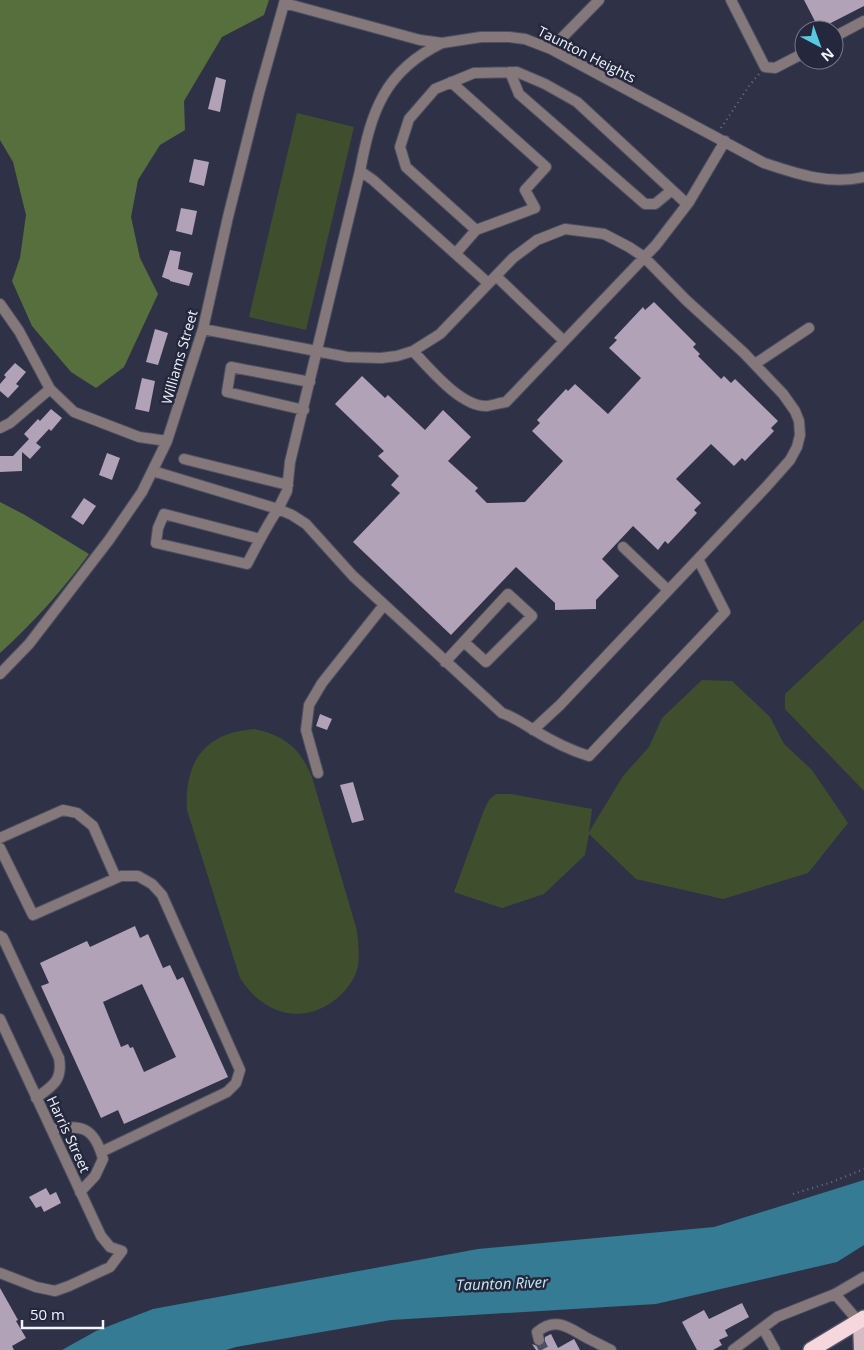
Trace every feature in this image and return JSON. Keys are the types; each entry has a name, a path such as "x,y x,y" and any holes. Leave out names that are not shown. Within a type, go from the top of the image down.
{"highway":[{"path":"811,1350 862,1325"}],"main road":[{"path":"860,1350 862,1325"}],"street":[{"path":"551,48 598,0"},
{"path":"731,0 765,67 775,68 794,58"},
{"name":"Taunton Heights","path":"284,1 409,38 442,43 481,37 525,38 551,48 764,163 799,175 835,180 864,177"},
{"name":"Williams Street","path":"0,674 29,644 98,556 132,508 167,441 203,329 228,216 284,1"},
{"path":"844,32 864,21"},
{"path":"260,539 164,514 158,528 156,543 247,564 287,491 290,462 360,171 366,137 373,116 381,97 407,67 429,50 442,43"},
{"path":"510,72 519,94 645,204 655,204 672,190"},
{"path":"476,230 406,167 400,146 409,119 435,89 474,73 516,72 545,84 577,102 687,204"},
{"path":"452,82 546,167 524,190 534,208 476,230 456,253"},
{"path":"413,352 447,385 466,400 486,406 506,402 656,245 687,204 721,139"},
{"path":"360,171 373,180 456,253 492,279 564,341"},
{"path":"203,329 362,358 397,356 413,352 440,334 513,258 537,240 565,229 604,234 644,257 686,300 755,364 783,394 795,410 800,435 797,447 790,460 560,705 533,730"},
{"path":"0,304 19,331 50,389 74,412 139,437 167,441"},
{"path":"755,364 809,328"},
{"path":"304,410 227,392 231,367 310,382"},
{"path":"0,428 10,423 50,389"},
{"path":"184,459 288,485"},
{"path":"153,471 278,509 306,524 384,605 502,713 516,718 533,730 575,752 589,756 725,612 698,559"},
{"path":"623,547 668,590"},
{"path":"445,662 508,594 532,616 486,662 464,642"},
{"path":"318,773 306,730 309,706 322,683 384,605"},
{"path":"0,838 63,810 77,812 93,826 116,878"},
{"path":"0,848 34,915 122,876 138,876 152,884 162,895 240,1070 236,1083 227,1092 101,1152"},
{"path":"0,936 59,1058 61,1069 55,1084 36,1098"},
{"name":"Harris Street","path":"0,1020 101,1236 110,1247 122,1251 110,1267 55,1291 36,1287 0,1273"},
{"path":"51,1129 85,1128 98,1143 103,1159 95,1176 80,1192"},
{"path":"734,1350 777,1318 835,1294 864,1277"},
{"path":"835,1294 862,1325"},
{"path":"539,1340 537,1332 545,1326 560,1324 571,1327 608,1349"},
{"path":"763,1328 775,1350"}],"path":[{"path":"721,139 743,93 765,67"},
{"path":"793,1194 864,1170"}],"green space":[{"path":"0,0 269,0 264,15 222,37 184,101 185,130 160,145 138,180 131,217 140,258 158,294 124,367 96,388 71,372 32,326 12,281 20,258 26,215 13,162 0,140"},
{"path":"297,113 354,127 306,330 249,317"},
{"path":"0,502 89,554 47,606 0,653"},
{"path":"864,620 864,791 785,709 785,694"},
{"path":"702,680 732,681 770,717 784,744 812,770 848,823 808,873 723,899 636,879 589,834 585,855 544,894 502,908 454,892 484,810 489,800 496,794 511,794 592,809 589,832 623,776 649,747 662,718"},
{"path":"255,729 275,735 290,745 297,751 307,767 312,777 357,931 358,963 352,982 332,1002 306,1013 293,1014 269,1006 258,999 240,978 187,810 189,778 194,764 201,753 211,743 223,736 238,731"}],"water":[{"name":"Taunton River","path":"864,1180 864,1245 837,1262 656,1304 391,1320 226,1350 62,1350 96,1331 153,1309 478,1249 714,1227"}],"building":[{"path":"804,0 864,0 864,6 837,20 814,20"},
{"path":"216,77 226,80 220,112 208,109"},
{"path":"194,159 209,162 204,186 189,182"},
{"path":"181,208 197,211 192,235 176,231"},
{"path":"170,250 181,252 178,269 193,273 189,286 162,277"},
{"path":"654,302 696,344 693,347 700,354 698,356 721,379 724,376 731,383 735,379 778,421 771,428 774,431 745,461 742,458 734,466 711,444 676,479 701,503 694,510 697,513 668,544 665,541 658,550 633,526 602,559 619,576 596,600 596,609 555,610 555,603 516,567 451,635 353,542 400,493 391,485 399,476 378,456 384,451 335,404 362,376 385,398 388,395 425,430 443,410 471,437 448,461 478,488 475,491 487,503 525,502 563,461 532,431 540,423 537,420 566,389 568,391 575,384 608,414 641,378 609,348 617,340 614,338 643,307 645,310"},
{"path":"155,329 168,333 158,365 146,362"},
{"path":"15,363 26,372 16,384 19,386 8,398 0,391 0,384 6,377 4,375"},
{"path":"142,378 155,381 149,412 135,409"},
{"path":"51,409 62,418 51,431 49,429 36,443 41,447 30,459 22,452 22,471 0,472 0,456 13,456 29,439 24,434"},
{"path":"107,453 120,458 112,480 99,475"},
{"path":"84,498 96,506 83,525 71,517"},
{"path":"320,714 332,719 327,730 316,726"},
{"path":"353,782 364,820 352,823 340,785"},
{"path":"135,926 140,938 148,934 163,968 170,965 177,980 183,977 228,1077 124,1124 118,1110 101,1118 41,986 49,983 40,963 87,941 90,947","holes":["142,984 176,1057 144,1072 133,1047 130,1048 128,1044 121,1047 103,1002"]},
{"path":"46,1188 50,1195 56,1192 61,1203 44,1212 41,1206 36,1208 29,1197"},
{"path":"0,1288 26,1338 12,1346 14,1350 0,1350"},
{"path":"742,1303 749,1317 725,1330 728,1336 719,1340 722,1345 713,1350 697,1350 682,1322 704,1310 709,1319"},
{"path":"551,1334 558,1348 574,1339 580,1350 536,1350 532,1344 541,1346 545,1342 545,1337"}],"tunnel":[{"path":"539,1340 544,1350"}]}
